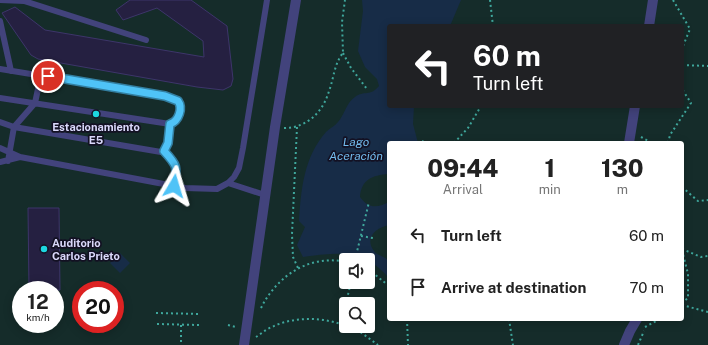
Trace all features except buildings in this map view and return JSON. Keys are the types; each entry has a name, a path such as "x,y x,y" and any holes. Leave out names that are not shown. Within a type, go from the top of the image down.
{"street":[{"path":"244,345 275,127 296,0"},
{"path":"649,24 653,0"},
{"path":"629,141 635,108"},
{"path":"624,345 630,331 637,321"}],"lane":[{"path":"0,0 24,1 146,40"},
{"path":"0,148 20,156 185,188 217,189 228,183 234,177 239,168 267,0"},
{"path":"0,21 11,71"},
{"path":"0,69 165,96 176,99 180,102 177,121 170,124 0,98"},
{"path":"8,161 14,127 35,103 41,75"},
{"path":"0,122 14,127 156,152 164,151"},
{"path":"164,151 168,143 170,124"},
{"path":"164,151 175,163 178,170 174,186"},
{"path":"0,162 8,161 20,156"},
{"path":"228,183 265,195"}],"path":[{"path":"345,0 342,22 343,53 351,68 367,89"},
{"path":"490,0 493,24"},
{"path":"674,0 690,29 684,44"},
{"path":"275,127 297,128 310,121 320,110 329,93 338,59 343,53"},
{"path":"684,65 708,66"},
{"path":"668,141 670,135 691,102 684,92"},
{"path":"456,141 468,128 480,108"},
{"path":"297,128 292,234 293,257 298,268"},
{"path":"684,189 698,201 708,200"},
{"path":"357,253 369,202"},
{"path":"361,236 373,238"},
{"path":"684,250 701,256 708,256"},
{"path":"684,257 688,274 688,298 684,302"},
{"path":"260,310 266,297 275,285 298,268 326,260 339,261"},
{"path":"375,275 387,284"},
{"path":"684,305 708,312"},
{"path":"156,313 200,314"},
{"path":"255,334 255,338 272,327 294,320 313,319 339,324"},
{"path":"407,321 408,345"},
{"path":"509,321 513,345"},
{"path":"638,345 645,327 656,321"},
{"path":"157,324 199,325"},
{"path":"181,325 181,345"},
{"path":"362,333 378,345"}],"green space":[{"path":"0,0 708,0 708,345 0,345"}],"water":[{"name":"Lago Aceración","path":"362,0 461,0 451,24 387,24 387,108 414,108 413,124 417,141 387,141 387,174 373,177 368,180 361,191 360,197 367,204 377,206 387,203 387,225 376,231 371,237 370,241 375,253 339,253 303,257 297,245 305,227 299,221 301,197 308,163 319,142 326,132 340,119 352,99 358,95 373,91 379,86 377,79 365,67 358,51 363,11"},
{"path":"120,253 130,263 120,273 110,263"},
{"name":"Lago Aceración","path":"375,253 387,259 387,276 375,266"}],"place":[{"name":"Estacionamiento E5","path":"96,114"},
{"name":"Auditorio Carlos Prieto","path":"44,249"}],"route":[{"path":"48,76 165,96 176,99 180,102 177,121 170,124 167,148 164,151 175,163 178,170 174,186"}]}
